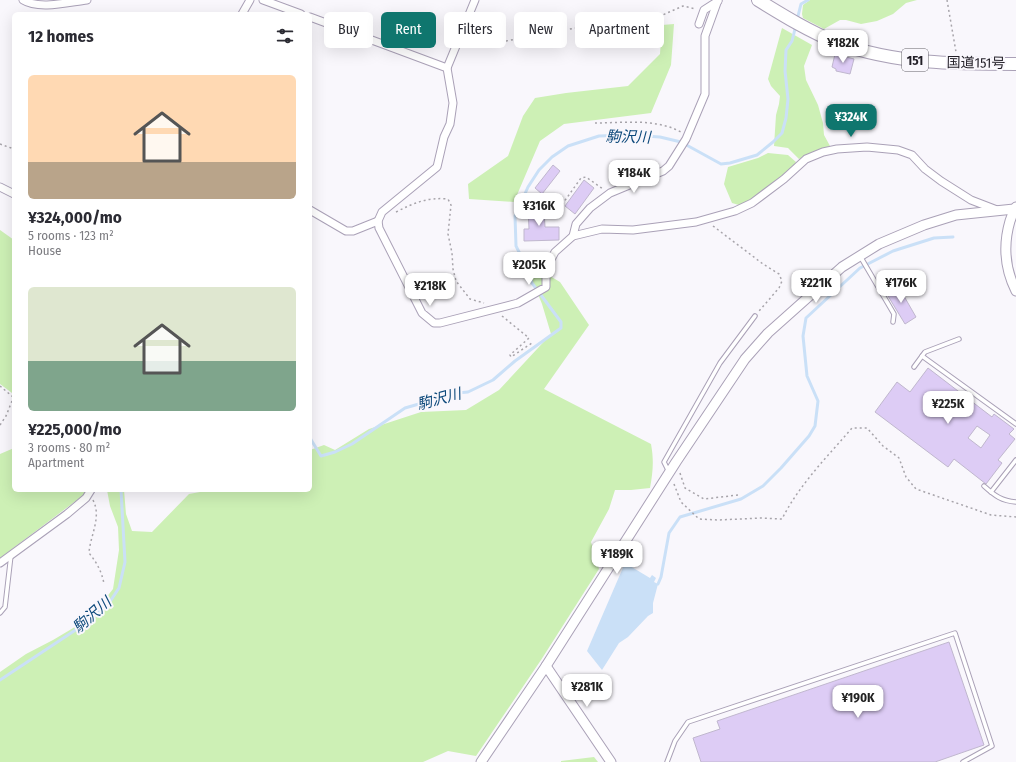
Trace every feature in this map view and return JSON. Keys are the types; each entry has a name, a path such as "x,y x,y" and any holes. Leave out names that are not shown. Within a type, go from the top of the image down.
{"highway":[{"name":"国道151号","path":"758,0 818,35 840,44 880,55 930,63 1016,64"}],"street":[{"path":"23,0 29,4 43,5 87,0"},
{"path":"243,12 250,0"},
{"path":"263,0 294,12"},
{"path":"470,12 475,0"},
{"path":"699,24 704,10 718,1"},
{"path":"573,236 576,224 590,208 610,193 663,171 669,166 681,147 687,137 705,94 705,36 718,1"},
{"path":"312,18 447,68"},
{"path":"454,48 447,68 453,103 450,124 444,137 437,167 382,212 378,221 379,228 422,313 434,323 440,323 518,303 546,287 546,269 555,252 573,236 602,229 633,230 706,220 752,203 784,180 806,159 823,152 837,149 867,147 898,150 912,155 925,169 941,181 971,200 997,210"},
{"path":"0,187 12,193"},
{"path":"481,762 546,666 676,462 750,354 768,333 796,307 842,267 861,258 879,244 924,225 956,215 1015,208 1008,229 1006,250 1007,264 1011,281 1016,291"},
{"path":"312,211 346,232 353,231 378,221"},
{"path":"0,563 67,514 86,498 90,492"},
{"path":"546,666 611,762"}],"lane":[{"path":"861,258 894,314 894,322"},
{"path":"670,473 664,462 720,363 755,316"},
{"path":"914,367 925,352 959,339"},
{"path":"922,356 1016,424"},
{"path":"991,492 1016,460"},
{"path":"984,486 1004,501 1016,502"},
{"path":"0,613 5,607 12,554"},
{"path":"668,762 675,741 688,722 955,634 992,746 963,762"}],"path":[{"path":"947,0 958,64"},
{"path":"506,41 581,27 658,17 683,6 704,10"},
{"path":"595,123 650,122 671,126 687,137"},
{"path":"0,144 12,149"},
{"path":"553,216 581,178 586,177 610,193"},
{"path":"382,212 388,216 415,202 436,198 448,199 451,205 448,234 456,281 470,299 485,303"},
{"path":"706,220 730,240 779,274 782,281 779,288 755,316"},
{"path":"500,314 529,338 510,355 511,357 532,343"},
{"path":"0,386 12,395"},
{"path":"0,425 6,416 12,402"},
{"path":"670,473 681,502 698,518 719,520 760,518 782,519 808,478 852,428 867,428 883,446 899,458 906,477 916,490 991,515 1016,517"},
{"path":"676,462 684,488 704,499 738,495"},
{"path":"90,492 98,514 89,553 98,564 104,584"}],"green space":[{"path":"810,0 917,0 906,3 893,14 877,21 861,24 840,20 824,29 803,18 803,5"},
{"path":"674,24 671,65 651,113 564,124 540,141 514,202 469,199 468,184 508,156 523,116 535,98 628,86 660,54 660,48 664,48 664,25"},
{"path":"782,28 812,45 804,66 806,80 818,105 823,123 824,135 830,146 799,159 788,148 774,146 776,115 780,96 771,86 768,79"},
{"path":"768,153 788,155 796,162 791,170 748,203 739,205 732,203 724,184 728,167 758,158"},
{"path":"0,230 12,239 12,393 0,384"},
{"path":"538,269 560,282 589,325 544,389 651,444 653,461 652,477 650,488 615,490 609,509 591,542 599,569 541,660 476,756 448,751 423,762 0,762 0,672 26,654 90,618 113,589 119,550 118,527 110,506 107,492 124,492 126,514 132,531 152,532 189,494 200,492 312,492 312,449 324,445 335,450 369,429 421,412 466,410 499,390 551,334 542,304 530,275"},
{"path":"12,449 12,492 86,492 85,494 0,558 0,454"},
{"path":"594,757 598,762 561,762 561,761"}],"water":[{"path":"625,563 650,578 652,575 656,578 654,582 658,584 653,603 653,613 648,616 628,637 619,643 602,670 587,651"}],"building":[{"path":"835,54 854,59 850,74 836,71 836,69 832,67"},
{"path":"553,165 560,171 542,194 535,188"},
{"path":"584,180 594,188 575,214 565,206"},
{"path":"537,205 537,210 544,210 545,227 559,227 559,240 524,241 524,229 529,229 528,206"},
{"path":"897,284 916,317 905,324 885,291"},
{"path":"928,368 992,417 994,414 1014,429 1009,434 1015,439 998,460 1002,463 986,484 954,459 948,467 875,412 897,382 910,392","holes":["977,426 990,435 981,448 968,438"]},
{"path":"949,642 984,745 935,762 701,762 693,738 720,729 717,721"}],"waterway":[{"name":"駒沢川","path":"797,20 801,4 808,0"},
{"name":"駒沢川","path":"312,441 321,456 335,452 352,444 405,408 457,393 468,392 493,380 515,361 561,328 561,322 532,283 526,266 516,246 515,216 528,187 539,170 552,157 568,146 599,136 630,135 660,137 681,142 721,164 730,163 757,155 782,133 786,118 788,99 785,71 786,50 792,41 796,25"},
{"path":"658,584 661,577 669,533 680,517 741,499 763,486 809,436 815,426 818,401 807,376 803,336 806,318 860,268 893,251 934,238 953,237"},
{"name":"駒沢川","path":"0,680 74,631 109,603 119,588 125,562 121,492"}]}
